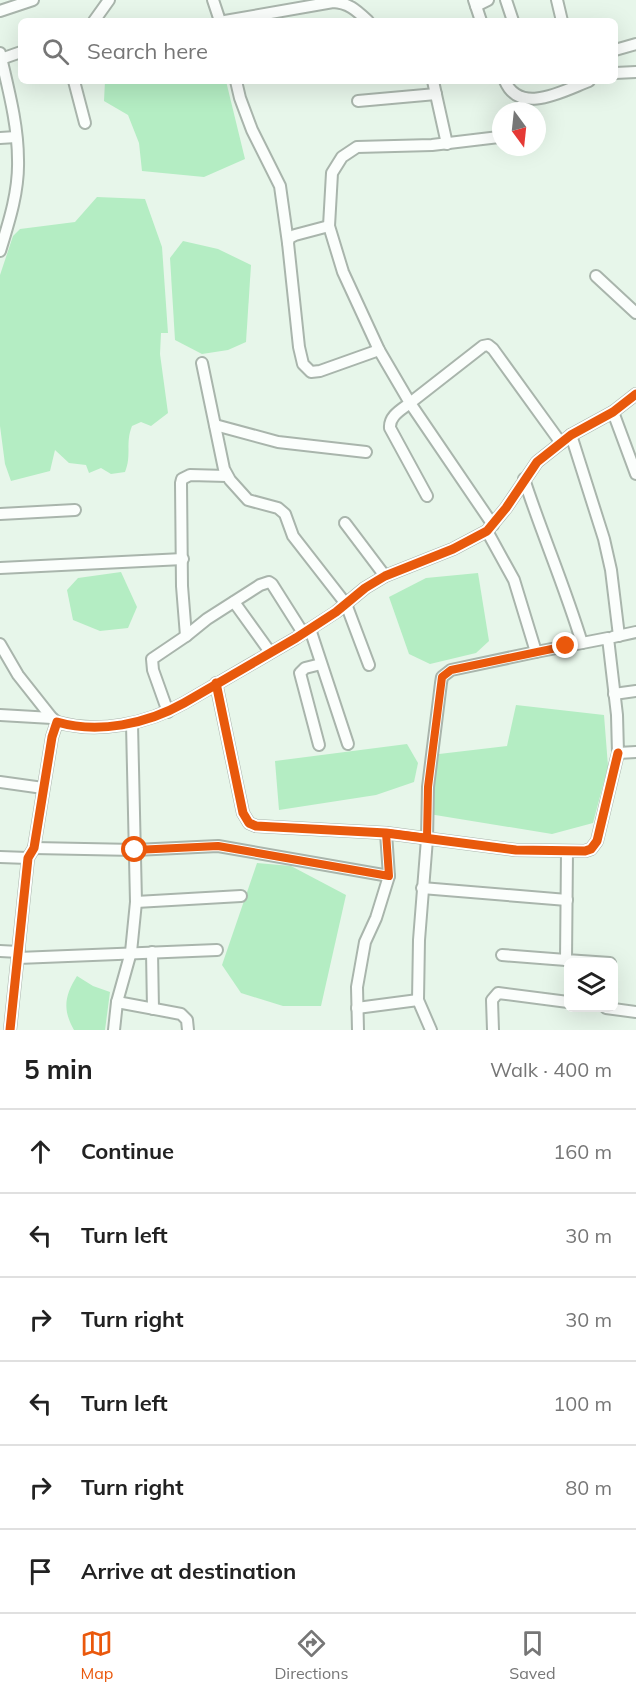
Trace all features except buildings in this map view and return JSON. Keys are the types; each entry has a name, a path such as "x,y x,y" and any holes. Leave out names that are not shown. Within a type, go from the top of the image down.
{"street":[{"path":"0,11 33,0"},
{"path":"96,18 109,0"},
{"path":"213,0 222,18"},
{"path":"477,11 488,0"},
{"path":"506,0 512,18"},
{"path":"557,0 561,18"},
{"path":"240,18 333,2 346,3 365,18"},
{"path":"618,49 636,44"},
{"path":"0,251 16,189 18,161 16,137 1,56 18,53"},
{"path":"618,73 636,72"},
{"path":"76,84 85,123"},
{"path":"237,84 252,130 280,186 299,347 306,368 311,372 320,371 379,350"},
{"path":"434,84 447,144"},
{"path":"507,84 512,92 528,100 541,99 575,84"},
{"path":"358,101 436,94"},
{"path":"0,138 16,137"},
{"path":"492,138 447,144 357,147 350,150 336,163 332,173 329,226 347,283 379,350 490,528 514,580 536,651"},
{"path":"288,243 289,238 294,235 329,226"},
{"path":"596,276 636,313"},
{"path":"427,496 390,428 390,421 393,416 483,346 488,345 493,349 561,442"},
{"path":"202,363 227,476 248,500 282,511 288,520 293,536 346,604 369,665"},
{"path":"0,715 90,726 132,724 168,712 307,631 385,576 453,549 490,528 537,462 571,435 613,412 636,394"},
{"path":"613,412 636,474"},
{"path":"215,425 279,442 366,452"},
{"path":"216,683 243,813 249,823 256,826 386,833 516,850 567,852 591,849 597,841 618,753 611,570 571,435"},
{"path":"186,636 182,586 182,478 227,476"},
{"path":"524,479 542,534 565,587 582,643"},
{"path":"0,514 75,510"},
{"path":"345,523 385,576"},
{"path":"0,568 183,559"},
{"path":"168,712 153,670 154,656 186,636 207,619 260,585 269,582 307,631 321,664 348,744"},
{"path":"234,602 270,652"},
{"path":"431,1030 418,1000 428,787 442,677 451,670 636,632"},
{"path":"0,644 18,675 54,720 31,853 10,1030"},
{"path":"319,745 300,673 305,668 321,664"},
{"path":"614,694 636,692"},
{"path":"114,1030 117,1002 131,952 135,902 132,724"},
{"path":"618,753 636,752"},
{"path":"0,782 43,788"},
{"path":"358,1030 357,987 365,942 376,918 389,876 386,833"},
{"path":"0,857 31,853 218,846 389,876"},
{"path":"566,958 567,852"},
{"path":"422,888 567,900"},
{"path":"135,902 241,896"},
{"path":"0,951 19,955 217,950"},
{"path":"152,951 153,1009"},
{"path":"502,955 564,960"},
{"path":"493,1030 492,1000 498,993 564,1001"},
{"path":"357,1008 418,1000"},
{"path":"117,1002 185,1016 188,1030"},
{"path":"618,1010 636,1012"}],"shaded area":[{"path":"105,84 227,84 245,159 204,177 142,171 139,143 128,115 104,101"},
{"path":"97,197 145,199 162,247 168,333 161,333 160,354 168,413 151,426 141,422 132,426 125,472 111,474 101,468 89,473 86,465 69,463 55,450 50,471 11,481 5,464 0,426 0,275 13,236 20,229 75,222"},
{"path":"183,241 218,249 251,265 246,342 228,350 202,354 175,340 170,258"},
{"path":"121,572 137,607 128,628 100,631 73,620 67,590 78,578"},
{"path":"478,573 489,641 476,653 430,664 409,654 389,597 426,578"},
{"path":"516,705 604,715 608,766 593,823 552,834 429,814 439,754 507,746"},
{"path":"407,744 418,763 414,782 376,795 279,810 275,761"},
{"path":"257,863 291,866 346,895 321,1006 283,1006 241,993 222,965"},
{"path":"77,976 93,986 110,992 105,1030 74,1030 66,1002"}],"cycle path":[{"path":"10,1030 28,858 34,848 52,737 57,722 89,727 122,725 154,717 184,703 296,638 385,576 453,549 487,531 506,508 537,462 571,435 613,412 636,394"},
{"path":"216,683 243,813 249,823 256,826 386,833 516,850 585,851 591,849 597,841 618,753"}],"route":[{"path":"135,850 218,846 389,876 386,833 427,838 429,771 442,677 451,670 566,646"}]}
